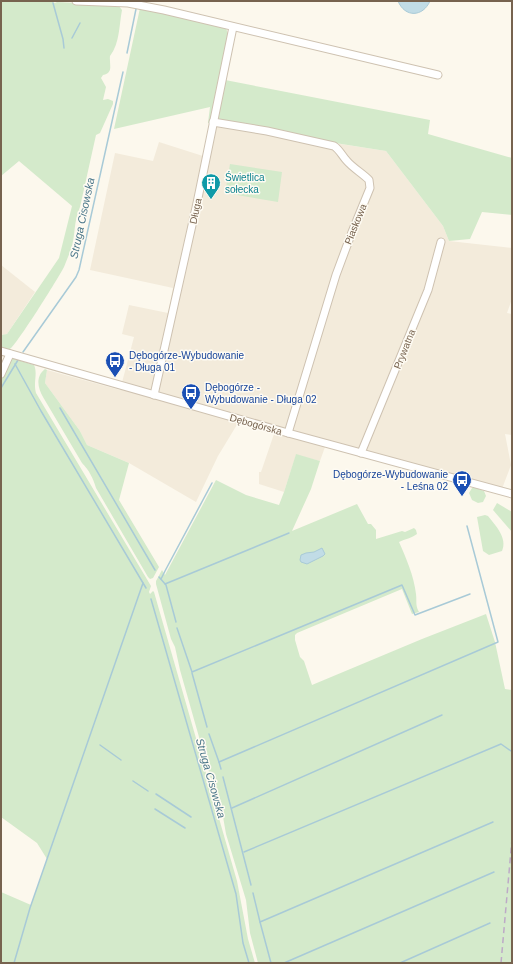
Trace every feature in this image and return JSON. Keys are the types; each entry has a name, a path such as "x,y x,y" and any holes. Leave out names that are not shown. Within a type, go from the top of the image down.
{"street":[{"path":"76,1 128,2 438,75"},
{"name":"Długa","path":"154,395 233,27"},
{"name":"Piaskowa","path":"213,122 334,146 338,148 347,161 369,180 370,188 336,275 288,433"},
{"name":"Prywatna","path":"361,453 428,290 442,242"},
{"name":"Dębogórska","path":"1,351 288,433 512,494"},
{"path":"1,374 10,354"}],"shaded area":[{"path":"213,122 386,151 443,226 449,241 512,248 512,299 507,313 512,314 512,435 505,434 511,465 500,494 325,447 320,461 296,455 284,492 259,484 259,472 261,472 274,434 238,423 218,456 196,502 129,463 87,445 80,431 45,383 47,370 120,390 134,337 122,334 129,305 168,313 173,288 90,270 115,153 153,161 159,142 206,157"},
{"path":"1,265 35,292 7,334 1,335"}],"green space":[{"path":"1,1 50,1 55,3 118,5 122,10 119,34 116,45 110,56 110,70 101,78 106,87 103,100 108,99 113,101 113,104 100,133 96,135 80,207 76,218 70,252 64,267 37,311 14,345 8,350 1,348 1,335 7,334 59,258 72,206 19,161 1,176"},
{"path":"140,8 226,28 229,37 220,79 430,120 428,134 512,158 512,215 482,212 470,239 449,241 443,226 386,151 208,123 210,107 114,129"},
{"path":"230,164 282,172 278,202 225,193"},
{"path":"11,358 34,365 36,372 36,393 151,586 149,592 150,594 153,591 154,592 237,881 248,939 255,963 1,963 1,892 31,905 47,859 37,843 1,817 1,378"},
{"path":"45,369 47,370 45,383 80,431 87,445 129,463 119,500 159,567 153,578 150,579 148,577 96,488 87,468 82,463 43,397 38,383 40,375"},
{"path":"296,454 320,461 311,489 292,531 357,504 368,524 371,524 376,530 376,539 402,531 405,532 414,528 417,534 399,542 412,574 419,612 412,614 402,589 297,633 295,635 295,640 300,657 304,661 312,685 486,614 495,642 505,689 512,690 512,963 258,963 250,933 246,900 226,834 222,811 218,804 156,581 162,570 165,575 216,480 246,495 279,505"},
{"path":"472,488 484,491 486,496 483,502 478,503 472,500 469,493"},
{"path":"497,503 512,512 512,532 493,510"},
{"path":"485,515 488,516 500,532 503,541 502,551 489,555 483,551 477,517"}],"water":[{"path":"398,1 430,1 419,13 409,13 401,7"},
{"path":"322,548 325,554 323,556 307,564 301,562 301,555 314,552"}],"waterway":[{"path":"53,3 64,48"},
{"name":"Struga Cisowska","path":"127,53 136,9"},
{"path":"72,38 80,23"},
{"name":"Struga Cisowska","path":"23,352 76,277 79,270 123,72"},
{"path":"1,388 18,360"},
{"name":"Struga Cisowska","path":"15,364 41,411 146,588"},
{"path":"60,408 155,570"},
{"path":"161,579 212,483"},
{"path":"221,769 219,762 498,642 467,526"},
{"path":"165,584 289,533"},
{"path":"159,577 166,585 176,622"},
{"path":"14,963 30,908 143,583"},
{"path":"177,628 192,672 402,585 415,615 470,594"},
{"name":"Struga Cisowska","path":"151,599 236,894 243,943 249,963"},
{"path":"192,673 207,727"},
{"path":"232,808 442,715"},
{"path":"209,734 219,762"},
{"path":"244,852 501,744 511,751"},
{"path":"100,745 121,760"},
{"path":"223,777 251,885"},
{"path":"133,781 148,791"},
{"path":"156,794 191,817"},
{"path":"155,809 185,828"},
{"path":"253,893 260,922 493,822"},
{"path":"284,963 494,872"},
{"path":"260,922 271,963"},
{"path":"400,963 490,923"}],"railway":[{"path":"501,963 512,839"}],"place":[{"name":"Świetlica sołecka","path":"211,200"},
{"name":"Dębogórze-Wybudowanie - Długa 01","path":"115,378"},
{"name":"Dębogórze - Wybudowanie - Długa 02","path":"191,410"},
{"name":"Dębogórze-Wybudowanie - Leśna 02","path":"462,497"}]}
